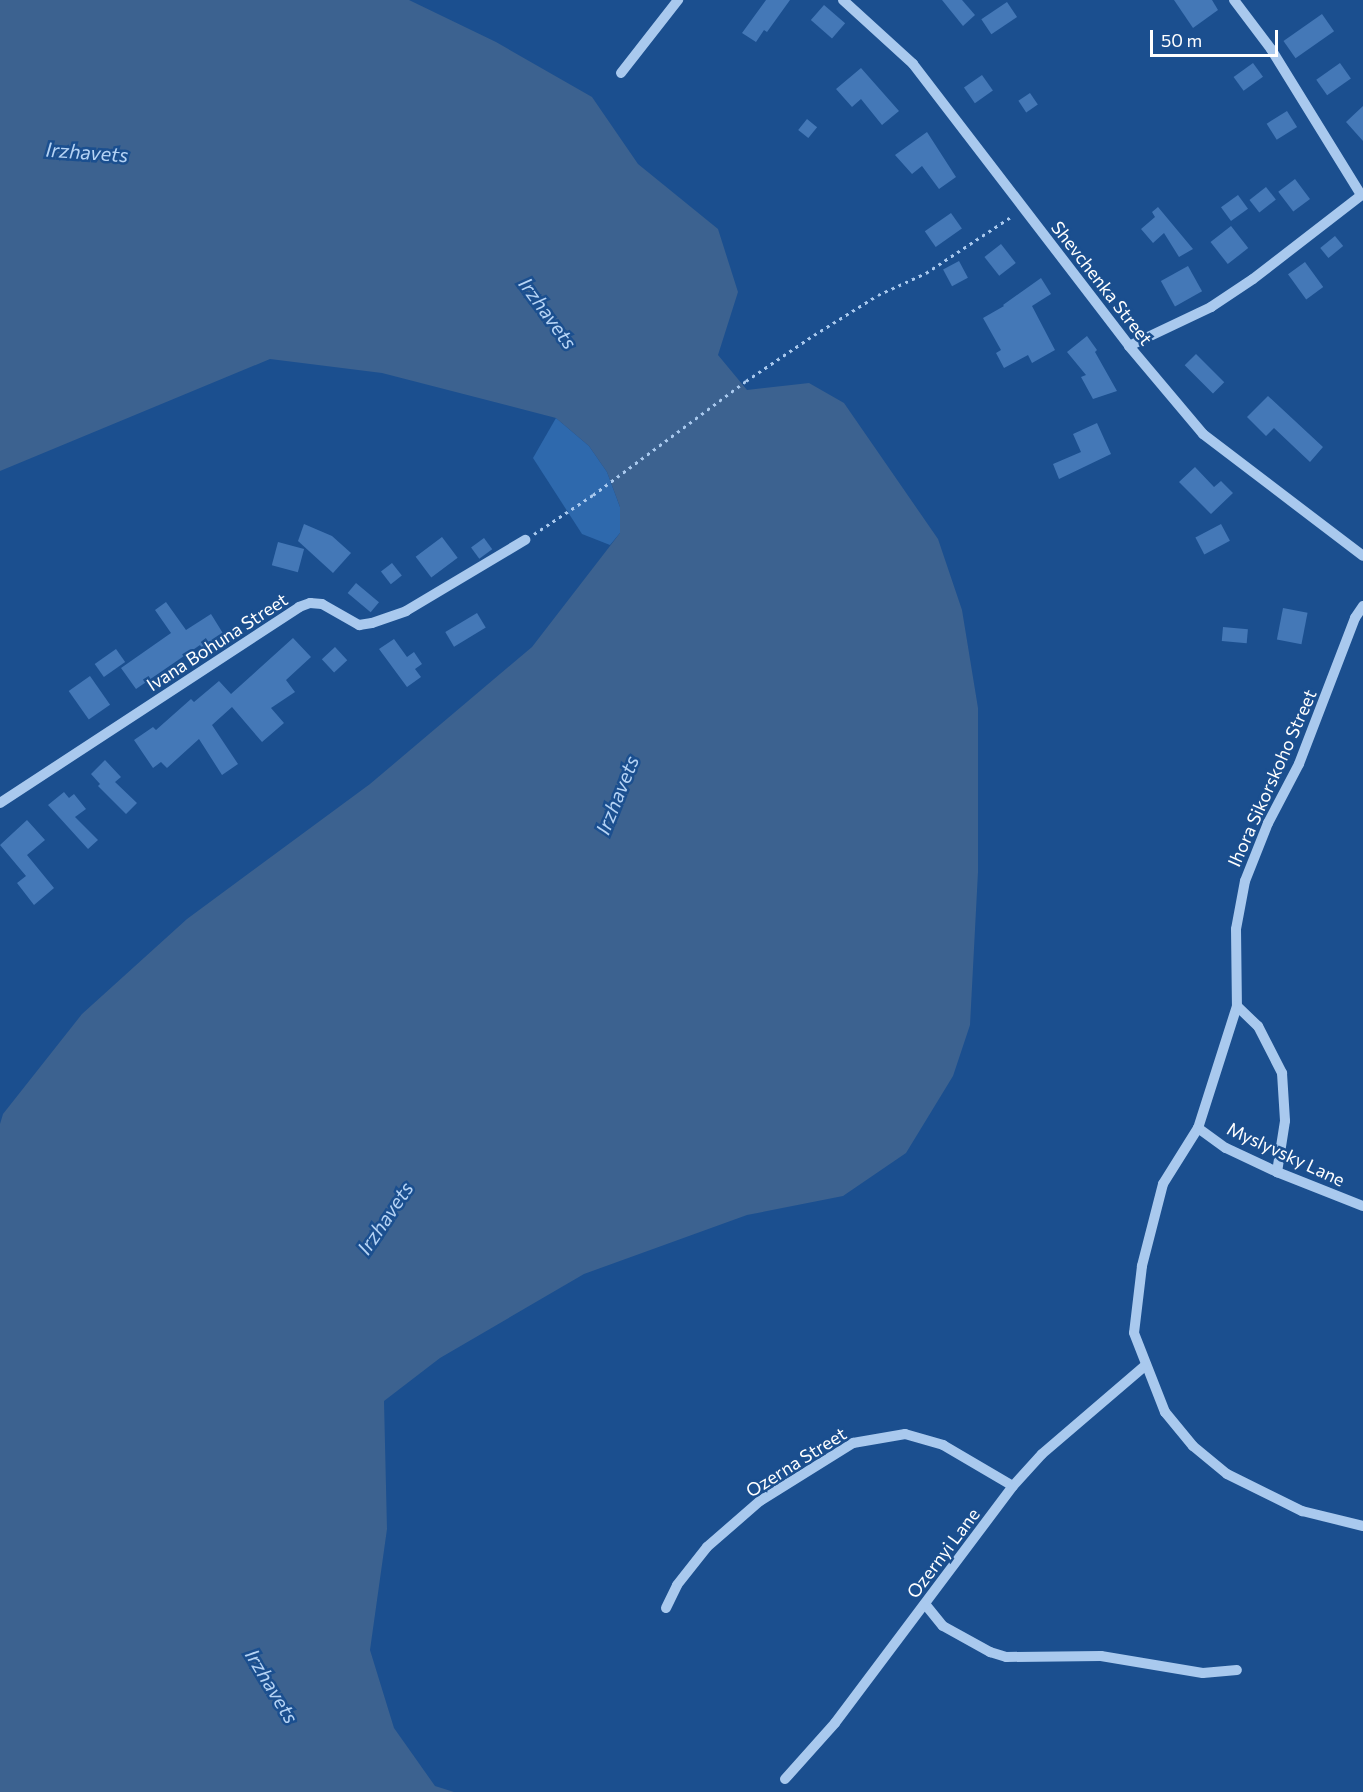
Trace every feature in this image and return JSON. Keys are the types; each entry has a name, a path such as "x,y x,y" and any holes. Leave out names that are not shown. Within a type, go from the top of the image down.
{"street":[{"path":"621,73 678,0"},
{"name":"Shevchenka Street","path":"843,0 913,64 1129,346 1203,434 1363,556"},
{"path":"1129,346 1212,307 1253,279 1362,195 1271,49 1234,0"},
{"name":"Ivana Bohuna Street","path":"0,804 299,607 310,603 322,604 359,625 372,623 406,611 525,540"},
{"name":"Ihora Sikorskoho Street","path":"1363,606 1355,618 1299,764 1268,823 1245,881 1236,929 1237,1006 1198,1128 1163,1184 1142,1266 1134,1333 1165,1412 1193,1446 1227,1474 1302,1511 1363,1526"},
{"path":"1237,1006 1258,1026 1282,1073 1285,1121 1277,1172"},
{"name":"Myslyvsky Lane","path":"1198,1128 1226,1148 1277,1172 1363,1206"},
{"name":"Ozernyi Lane","path":"785,1779 835,1723 1013,1486 1042,1454 1146,1365"},
{"name":"Ozerna Street","path":"666,1608 677,1585 707,1547 760,1501 854,1443 905,1434 943,1445 1013,1486"},
{"path":"925,1604 943,1626 990,1652 1006,1657 1101,1656 1203,1673 1237,1670"}],"path":[{"path":"525,540 593,495 746,381 878,295 926,273 1012,216 1021,206"}],"shaded area":[{"path":"556,418 589,446 607,472 620,507 620,533 610,545 582,534 533,458"}],"water":[{"name":"Irzhavets","path":"0,0 409,0 496,42 592,97 638,164 718,229 738,292 718,355 747,390 809,383 844,403 938,539 962,610 978,708 978,872 970,1025 953,1076 906,1153 843,1196 747,1215 584,1274 440,1358 384,1401 387,1529 370,1650 394,1728 435,1786 454,1792 0,1792 0,1124 3,1114 82,1014 187,919 370,784 532,647 620,533 620,507 607,472 589,446 556,418 382,373 270,359 0,471"}],"building":[{"path":"766,0 790,0 767,32 764,30 756,42 742,33"},
{"path":"942,0 962,0 975,15 963,26"},
{"path":"1174,0 1212,0 1218,10 1193,28"},
{"path":"1007,2 1017,17 991,34 981,19"},
{"path":"824,5 845,23 832,38 811,20"},
{"path":"1322,14 1334,31 1296,58 1283,41"},
{"path":"1253,63 1263,77 1244,91 1234,77"},
{"path":"1340,63 1351,79 1327,95 1316,80"},
{"path":"861,68 899,111 882,125 861,99 852,107 836,89"},
{"path":"982,75 993,91 975,103 964,88"},
{"path":"1030,93 1038,105 1026,112 1018,101"},
{"path":"1363,106 1363,141 1346,122"},
{"path":"1287,111 1297,127 1277,140 1267,124"},
{"path":"807,119 817,127 808,138 798,130"},
{"path":"927,132 956,177 939,189 922,166 912,174 895,155"},
{"path":"1295,179 1310,199 1293,212 1278,192"},
{"path":"1266,187 1276,200 1259,213 1249,200"},
{"path":"1238,195 1248,209 1231,221 1221,207"},
{"path":"1158,207 1193,249 1179,257 1164,233 1153,243 1141,229 1155,217 1152,212"},
{"path":"951,213 962,229 936,247 925,231"},
{"path":"1231,226 1248,248 1228,264 1211,242"},
{"path":"1335,236 1343,246 1328,258 1320,248"},
{"path":"1001,244 1016,263 999,276 984,257"},
{"path":"959,261 968,278 952,286 943,269"},
{"path":"1305,262 1323,287 1306,299 1288,274"},
{"path":"1188,266 1202,291 1175,306 1161,281"},
{"path":"1041,278 1051,294 1032,306 1055,350 1032,363 1028,355 1004,368 996,353 1001,350 983,318 1004,306"},
{"path":"1087,336 1097,350 1095,352 1117,391 1093,399 1081,377 1086,375 1067,352"},
{"path":"1196,354 1224,382 1213,394 1185,365"},
{"path":"1268,396 1323,447 1310,462 1274,428 1266,436 1247,417"},
{"path":"1097,423 1111,454 1059,479 1053,464 1081,452 1073,434"},
{"path":"1195,467 1214,487 1221,481 1233,493 1211,514 1179,482"},
{"path":"304,524 332,536 351,553 333,573 298,541"},
{"path":"1221,524 1230,541 1204,554 1195,538"},
{"path":"442,537 458,558 431,578 416,557"},
{"path":"484,538 492,549 479,559 471,547"},
{"path":"278,542 304,549 298,572 272,565"},
{"path":"392,563 402,576 391,584 381,572"},
{"path":"356,583 379,602 371,612 348,593"},
{"path":"166,602 186,630 211,614 224,635 202,648 200,645 136,689 121,668 171,633 155,610"},
{"path":"1283,608 1308,613 1301,644 1277,639"},
{"path":"477,613 486,628 454,647 445,632"},
{"path":"1223,627 1248,629 1247,643 1222,641"},
{"path":"293,638 311,657 286,680 295,692 271,708 284,723 262,742 232,707 212,725 238,764 222,775 199,739 167,768 161,762 153,768 134,740 153,727 156,730 191,699 194,702 219,681 231,694"},
{"path":"394,639 407,657 414,652 422,664 415,669 421,677 407,687 379,649"},
{"path":"335,647 347,660 334,672 322,659"},
{"path":"116,649 125,662 104,677 95,664"},
{"path":"90,676 110,705 89,720 69,691"},
{"path":"105,760 121,777 115,782 137,803 126,814 98,786 100,784 91,774"},
{"path":"64,792 69,798 74,794 86,809 75,817 98,840 88,849 48,805"},
{"path":"27,820 45,840 27,855 54,888 34,905 17,883 26,876 0,845"}]}
